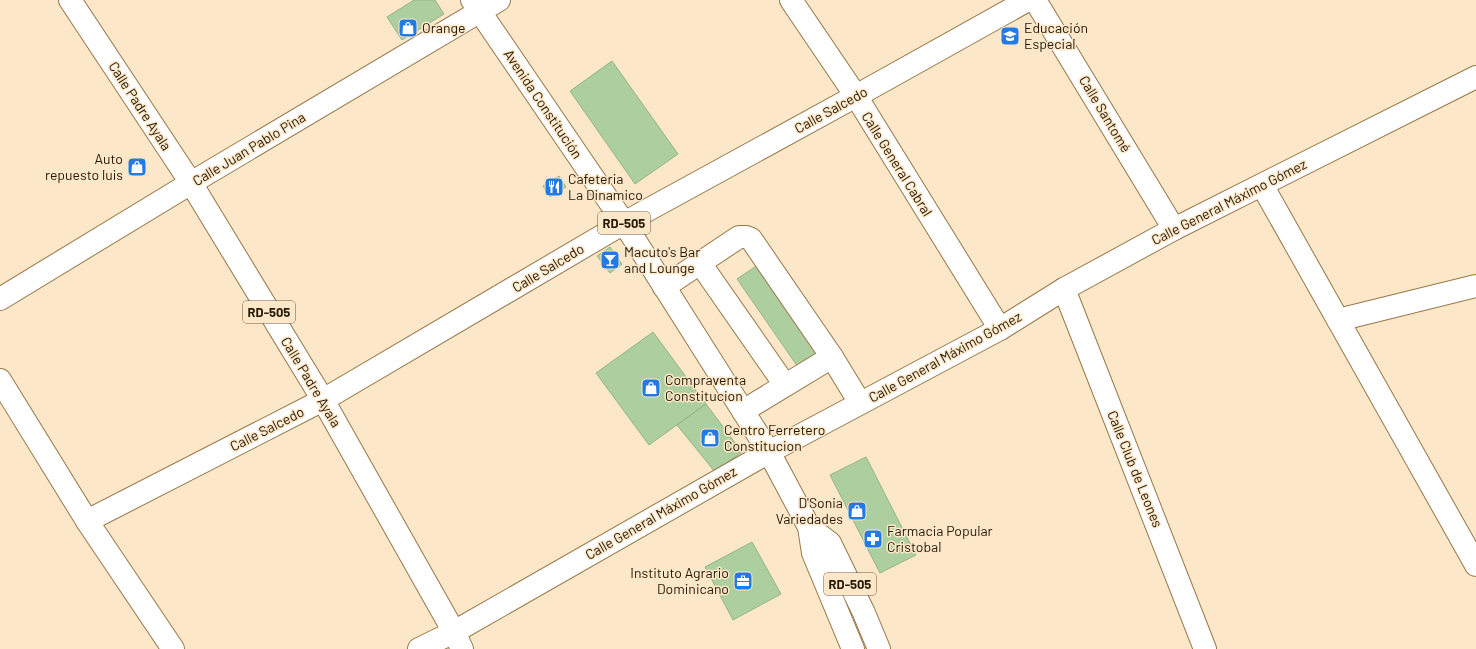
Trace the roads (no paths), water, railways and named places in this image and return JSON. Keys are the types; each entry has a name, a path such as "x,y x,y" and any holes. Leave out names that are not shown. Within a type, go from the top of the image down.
{"street":[{"name":"Calle Padre Ayala","path":"70,0 191,183 323,400 458,641"},
{"name":"Calle Juan Pablo Pina","path":"0,299 191,183 476,6 499,0"},
{"name":"Calle General Cabral","path":"791,0 856,96 1000,329"},
{"name":"Calle Salcedo","path":"87,521 323,400 624,223 1028,0"},
{"name":"Calle Santomé","path":"1035,0 1174,229"},
{"name":"Avenida Constitución","path":"476,6 624,223 769,452"},
{"name":"Calle General Máximo Gómez","path":"419,649 458,641 769,452 1000,329 1064,289 1174,229 1476,77"},
{"path":"1262,185 1476,565"},
{"path":"664,287 739,236 751,239 832,357 860,403"},
{"path":"700,263 785,385"},
{"path":"1338,320 1476,286"},
{"name":"Calle Club de Leones","path":"1064,289 1206,649"},
{"path":"743,411 832,357"},
{"path":"0,380 87,521 173,649"},
{"name":"RD-505","path":"769,452 809,527 813,553 853,649"},
{"name":"RD-505","path":"809,527 830,543 864,613 879,649"}],"place":[{"name":"Orange","path":"408,28"},
{"name":"Educación Especial","path":"1010,36"},
{"name":"Auto repuesto luis","path":"137,167"},
{"name":"Cafeteria La Dinamico","path":"554,187"},
{"name":"Macuto's Bar and Lounge","path":"610,260"},
{"name":"Compraventa Constitucion","path":"651,388"},
{"name":"Centro Ferretero Constitucion","path":"710,438"},
{"name":"D'Sonia Variedades","path":"857,511"},
{"name":"Farmacia Popular Cristobal","path":"873,539"},
{"name":"Instituto Agrario Dominicano","path":"743,581"}]}
